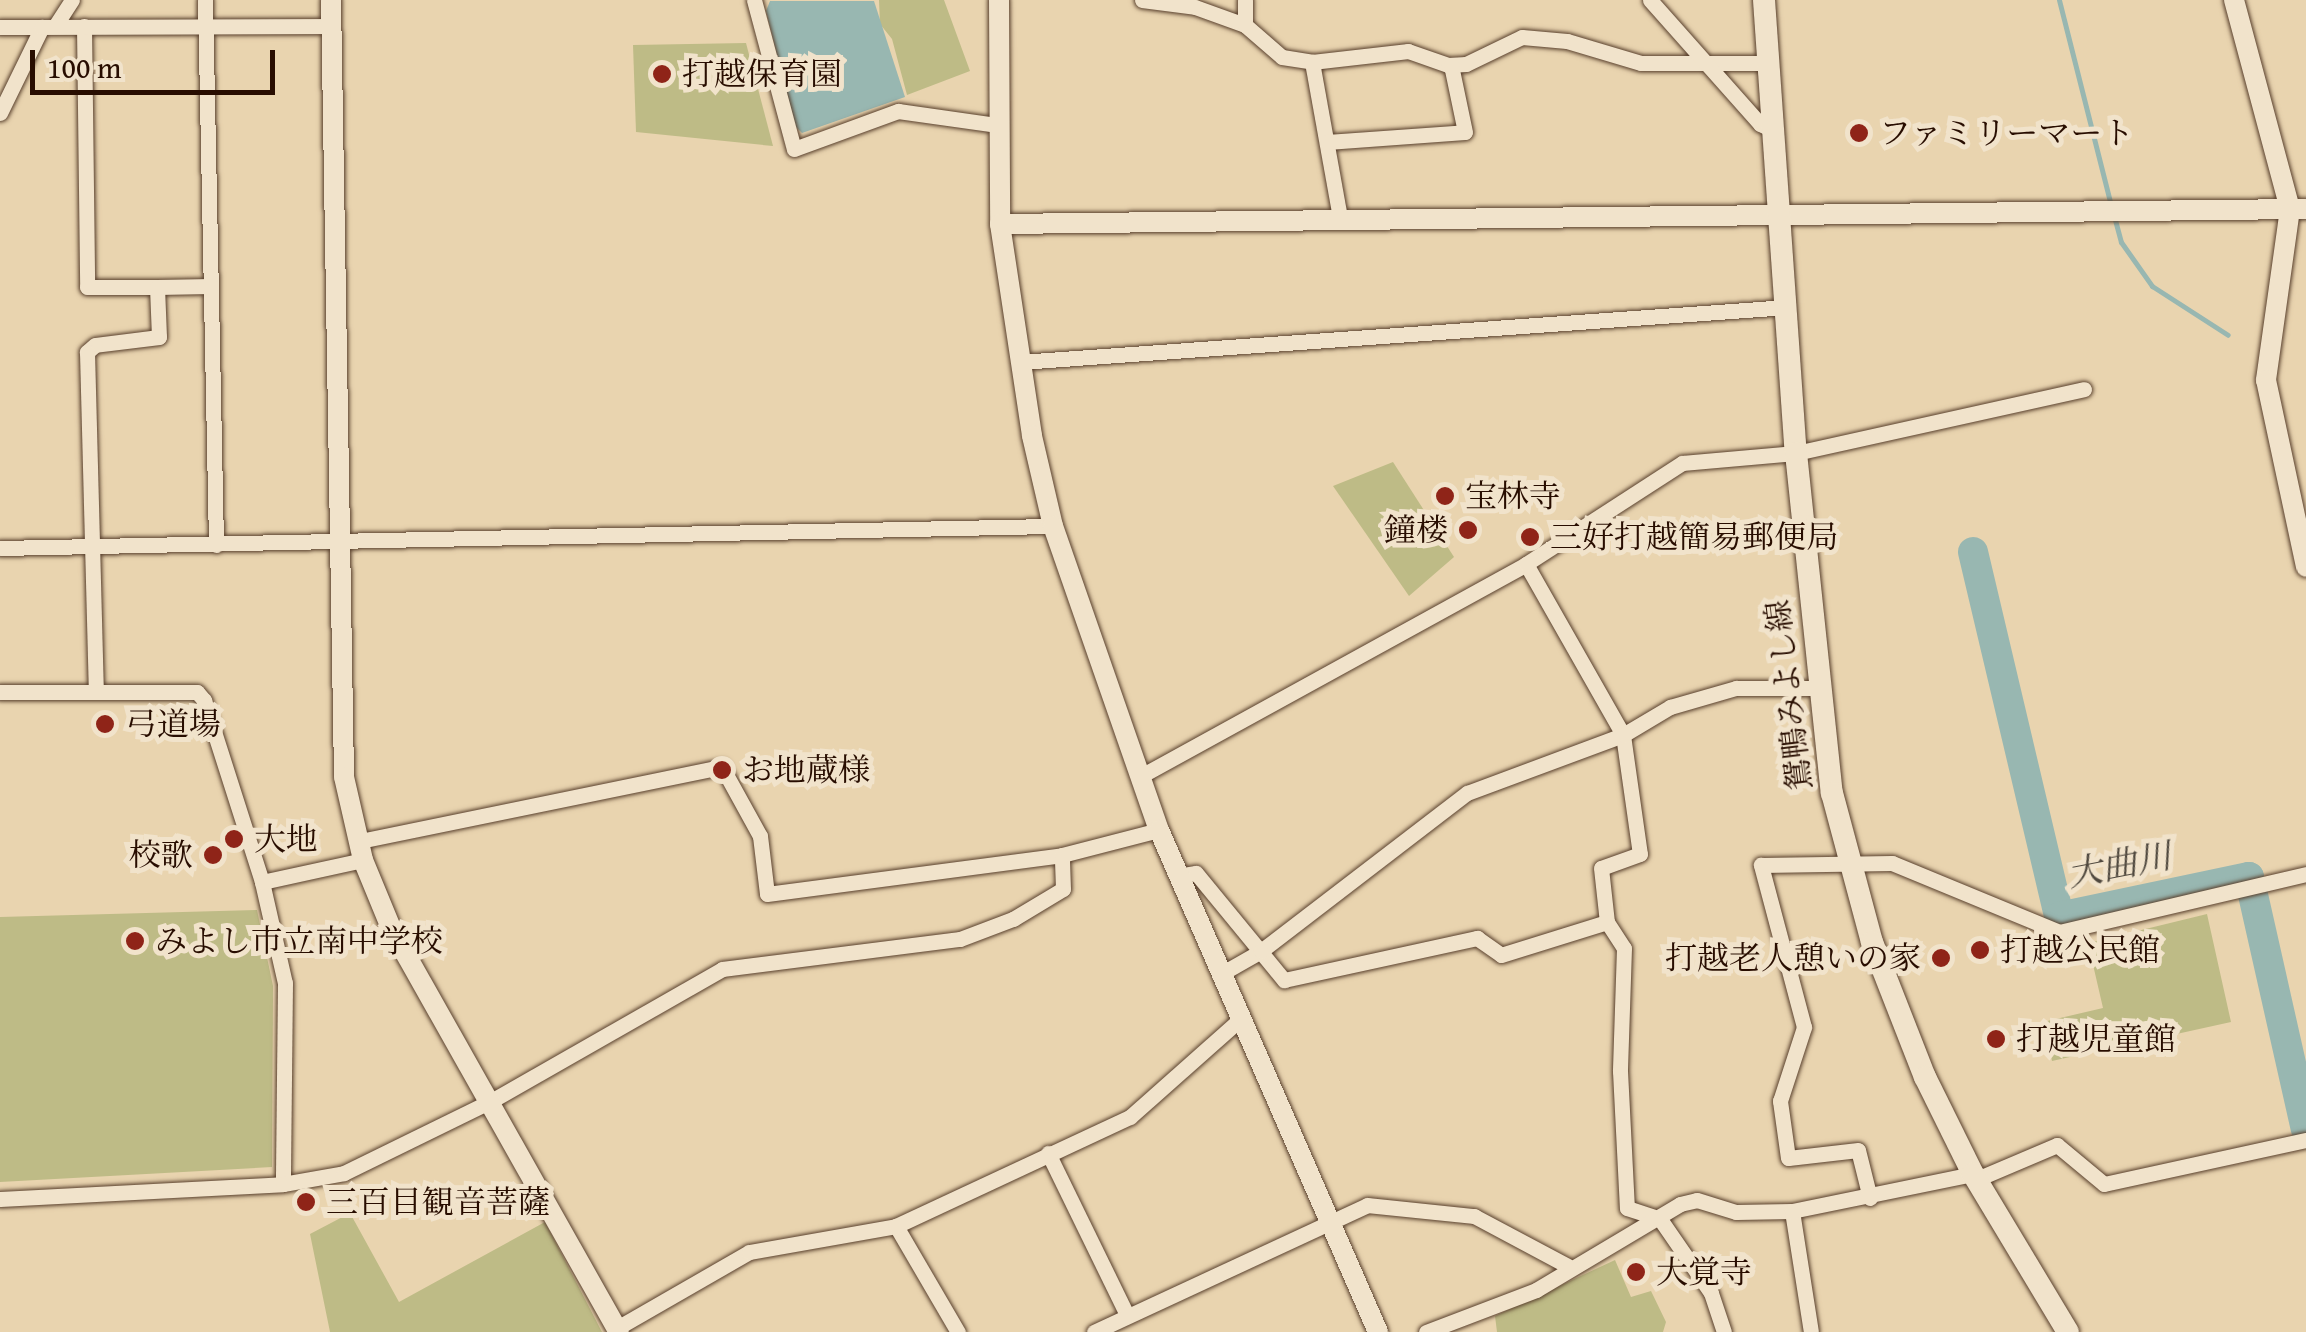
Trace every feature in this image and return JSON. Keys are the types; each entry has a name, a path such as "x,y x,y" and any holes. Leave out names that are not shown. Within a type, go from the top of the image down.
{"main road":[{"name":"鴛鴨みよし線","path":"1764,0 1817,688 1848,860 1891,993 1975,1177 2068,1332"}],"street":[{"path":"0,113 48,26 72,0"},
{"path":"205,0 216,546"},
{"path":"332,0 344,777 361,850 392,928 618,1330 749,1252 896,1226 1130,1116 1238,1021"},
{"path":"754,0 794,149 898,111 996,124"},
{"path":"999,0 996,124 1000,224 1020,362 1053,526 1158,830 1238,1021 1378,1332"},
{"path":"1142,0 1195,7 1245,25 1282,57 1312,62 1408,51 1451,65 1522,36 1567,40 1641,63 1768,63"},
{"path":"1245,0 1245,25"},
{"path":"1650,0 1760,124 1775,131"},
{"path":"2234,0 2298,209 2266,380 2306,567"},
{"path":"0,27 206,23 332,26"},
{"path":"84,26 87,287 211,286"},
{"path":"1312,62 1340,217"},
{"path":"1327,142 1464,132 1451,65"},
{"path":"1000,224 1340,217 2298,209"},
{"path":"96,692 88,352 95,345 159,337 158,287"},
{"path":"1020,362 1788,307"},
{"path":"1139,777 1526,564 1682,463 1796,453 2084,390"},
{"path":"0,548 1053,526"},
{"path":"1526,564 1622,735 1640,854 1600,868 1607,922 1624,948 1620,1071 1627,1208 1660,1219 1711,1294 1724,1332"},
{"path":"1219,975 1261,951 1468,793 1622,735 1670,707 1736,688 1817,688"},
{"path":"0,692 197,692 204,700 262,882 285,983 283,1184"},
{"path":"262,882 361,850 722,767 760,836 768,894 1062,855 1158,830"},
{"path":"0,1199 283,1184 344,1173 491,1101 722,969 960,939 1013,919 1063,889 1062,855"},
{"path":"1870,1198 1858,1150 1788,1158 1780,1102 1804,1027 1761,865 1848,860 1892,863 2045,932 2306,874"},
{"path":"1177,876 1196,872 1284,980 1477,938 1501,955 1607,922"},
{"path":"1426,1332 1536,1290 1568,1266 1698,1200 1736,1212 1792,1212 1975,1177 2057,1145 2104,1184 2306,1140"},
{"path":"1048,1154 1126,1315"},
{"path":"1105,1330 1126,1315 1367,1205 1432,1208 1505,1228 1568,1266"},
{"path":"1792,1212 1811,1332"},
{"path":"896,1226 958,1332"}],"shaded area":[{"path":"879,0 944,0 970,71 907,95 892,39 880,24"},
{"path":"746,43 773,146 636,132 633,45"},
{"path":"1393,462 1454,557 1409,596 1333,486"},
{"path":"257,910 273,986 272,1167 0,1182 0,917"},
{"path":"2207,914 2231,1022 2113,1048 2104,1015 2110,1048 2052,1061 2043,1022 2103,1008 2088,943"},
{"path":"350,1213 399,1302 545,1222 602,1332 330,1332 310,1234"},
{"path":"1615,1260 1631,1297 1651,1291 1666,1322 1663,1332 1497,1332 1495,1316"}],"water":[{"path":"770,1 874,1 905,97 802,133 795,126 766,11"}],"waterway":[{"path":"2059,0 2111,206"},
{"path":"2114,216 2121,242 2152,286 2228,335"},
{"name":"大曲川","path":"1973,552 2059,917 2249,877 2306,1129"}],"place":[{"name":"打越保育園","path":"662,74"},
{"name":"ファミリーマート","path":"1859,133"},
{"name":"宝林寺","path":"1445,496"},
{"name":"鐘楼","path":"1468,530"},
{"name":"三好打越簡易郵便局","path":"1530,537"},
{"name":"弓道場","path":"105,724"},
{"name":"お地蔵様","path":"722,770"},
{"name":"大地","path":"234,839"},
{"name":"校歌","path":"213,855"},
{"name":"みよし市立南中学校","path":"135,941"},
{"name":"打越公民館","path":"1980,950"},
{"name":"打越老人憩いの家","path":"1941,958"},
{"name":"打越児童館","path":"1996,1039"},
{"name":"三百目観音菩薩","path":"306,1202"},
{"name":"大覚寺","path":"1636,1272"}]}
